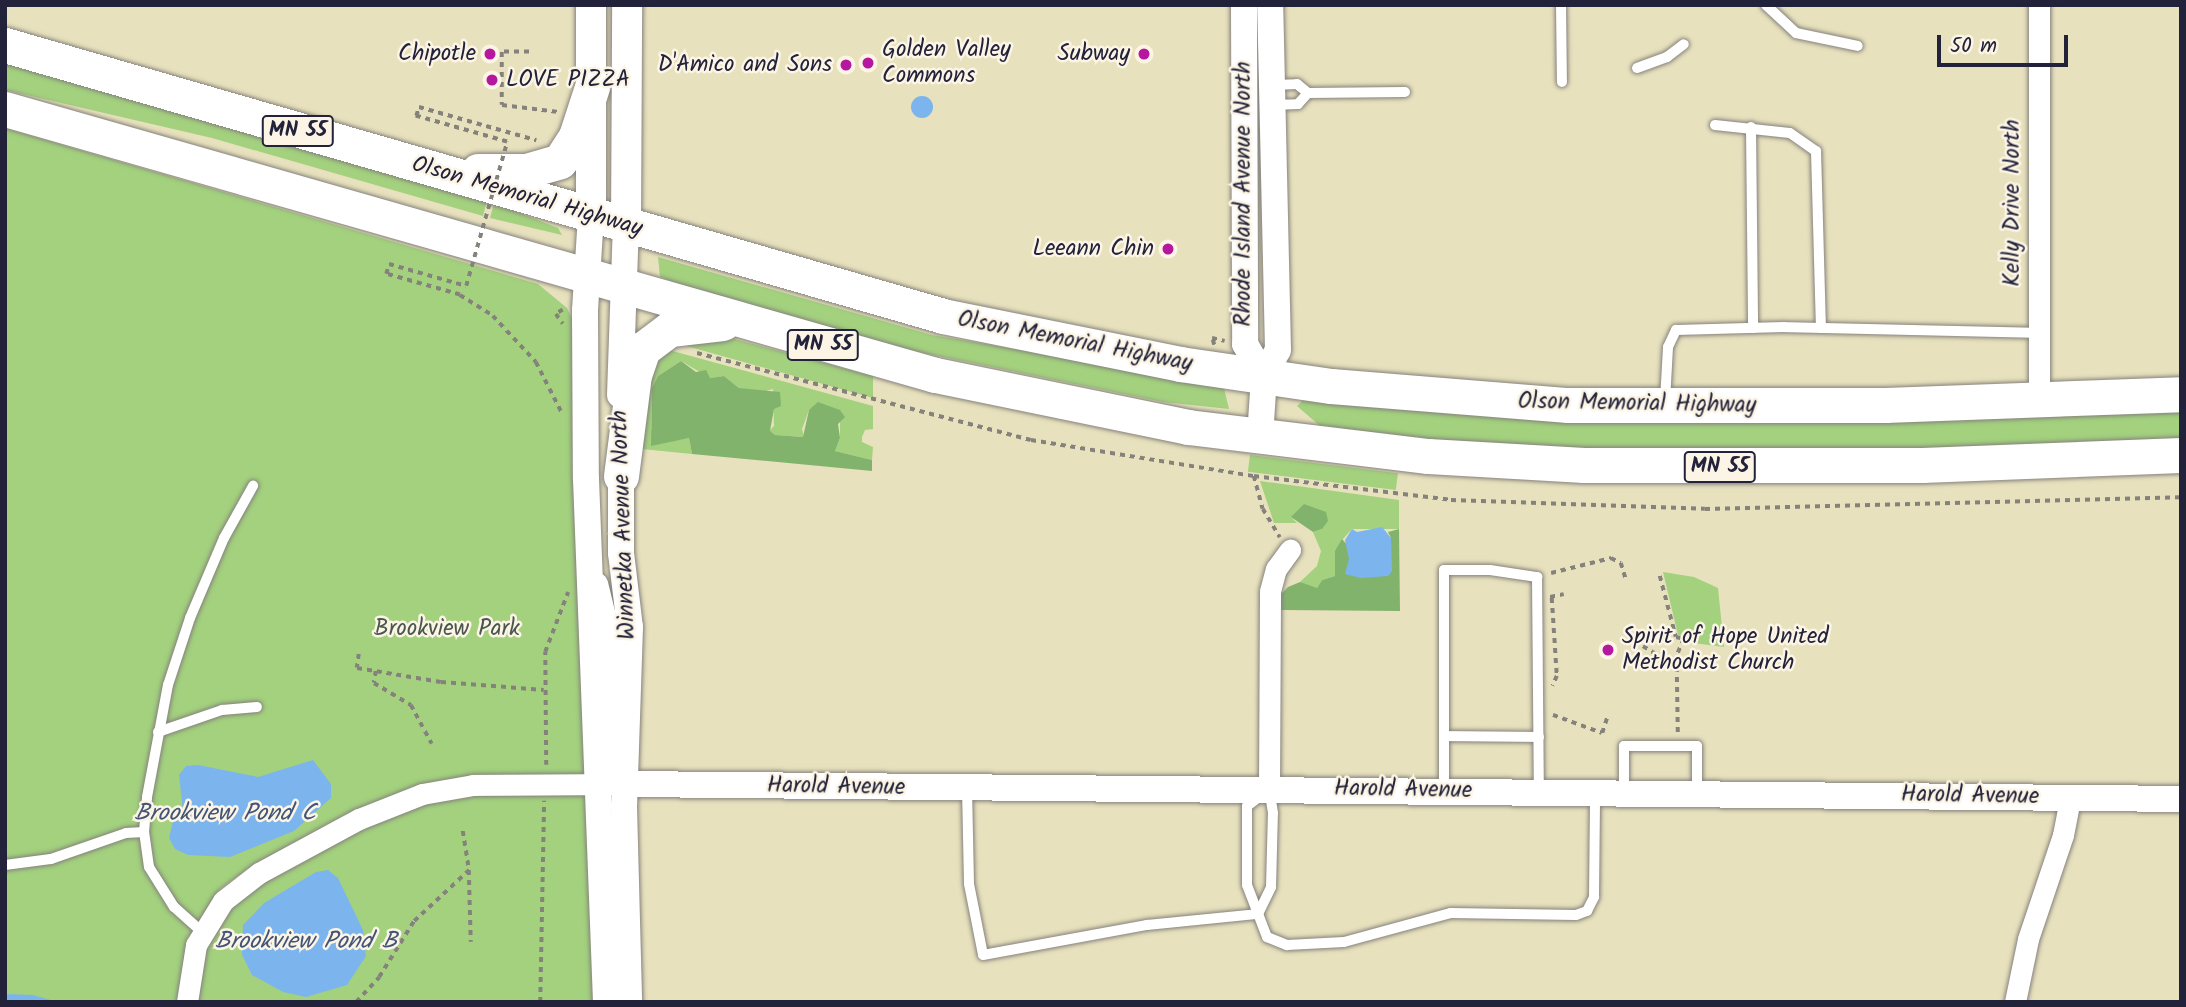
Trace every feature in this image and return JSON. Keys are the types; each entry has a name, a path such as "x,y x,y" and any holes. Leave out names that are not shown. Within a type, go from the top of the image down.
{"highway":[{"name":"Olson Memorial Highway","path":"5,45 943,316 1038,338 1265,377 1449,397 1665,407 2039,401 2181,394"},
{"path":"438,171 526,171 554,164 573,143 592,87"},
{"name":"MN 55","path":"5,109 743,322 1027,396 1260,437 1428,456 1650,466 1922,465 2181,455"},
{"path":"621,476 634,375 643,349 660,334 682,326 743,322"}],"main road":[{"name":"Winnetka Avenue North","path":"591,5 591,215"},
{"name":"Winnetka Avenue North","path":"626,226 627,5"},
{"path":"627,82 641,47 641,5"}],"street":[{"name":"Rhode Island Avenue North","path":"1244,5 1242,96 1245,344 1265,377"},
{"name":"Rhode Island Avenue North","path":"1260,437 1265,377 1278,350 1270,5"},
{"name":"Kelly Drive North","path":"2039,5 2039,401"},
{"name":"Winnetka Avenue North","path":"591,215 587,276 589,558 606,1002"},
{"name":"Winnetka Avenue North","path":"626,226 622,286 621,553 630,627 626,784 629,1002"},
{"path":"1269,789 1270,591 1276,569 1290,550"},
{"path":"589,558 607,624 615,769 617,779 626,784"},
{"path":"187,1002 201,931 237,887 396,803 472,785 545,782 626,784"},
{"name":"Harold Avenue","path":"626,784 2181,799"},
{"path":"2015,1002 2028,939 2063,835 2070,798"}],"lane":[{"path":"1561,5 1562,82"},
{"path":"1766,5 1796,33 1858,46"},
{"path":"1637,68 1667,57 1684,44"},
{"path":"1242,96 1272,95 1297,85 1308,93 1405,92"},
{"path":"1272,95 1298,104 1308,93"},
{"path":"1715,125 1790,133 1816,151 1821,328"},
{"path":"1751,127 1753,328"},
{"path":"1665,407 1668,347 1676,330 1821,328 2039,333"},
{"path":"201,931 158,886 149,867 144,832 158,733 190,618 224,538 253,486"},
{"path":"1444,790 1444,570 1490,570 1537,577 1539,791"},
{"path":"158,733 222,710 257,707"},
{"path":"1444,736 1539,737"},
{"path":"1624,792 1625,746 1697,746 1697,793"},
{"path":"967,788 969,884 983,955 1147,925 1258,914"},
{"path":"1258,914 1271,887 1273,813 1269,789 1247,806 1247,885 1258,914 1267,937 1274,943 1320,945 1451,914 1582,913 1594,901 1595,792"},
{"path":"5,866 51,859 126,833 144,832"}],"path":[{"path":"529,52 502,52 502,105 565,114"},
{"path":"536,140 419,107 416,116 507,142 466,286 389,264 386,274 460,295 483,308 536,362 568,427"},
{"path":"1254,476 1263,509 1290,550"},
{"path":"1551,582 1551,569 1605,558 1621,563 1626,579"},
{"path":"1660,576 1676,637 1684,639 1674,663 1678,746"},
{"path":"540,1002 547,640 570,586"},
{"path":"1551,595 1556,609 1557,676 1553,689"},
{"path":"1643,646 1674,663"},
{"path":"359,654 357,668 441,682 544,690"},
{"path":"376,671 374,683 388,687 411,705 432,744"},
{"path":"1553,702 1555,717 1602,733 1607,718"},
{"path":"463,831 470,870 471,942"},
{"path":"356,1002 379,977 414,921 470,870"}],"green space":[{"path":"5,61 487,200 483,216 212,138 5,90"},
{"name":"Brookview Park","path":"5,128 538,284 567,308 572,319 600,1002 198,1002 204,947 229,906 346,814 250,867 220,889 187,939 177,1002 5,1002"},
{"path":"494,203 558,228 562,235 490,218"},
{"path":"658,257 932,335 1223,384 1229,409 1163,402 894,347 660,277"},
{"path":"708,332 873,376 873,398 672,342"},
{"path":"669,350 873,406 873,429 865,430 862,437 862,442 873,447 872,460 835,451 840,438 840,410 809,410 802,429 804,437 775,435 769,431 774,426 773,389 758,393 739,388 724,376 710,378 681,361 658,376 652,388 651,430 670,441 689,438 692,454 642,449 644,372"},
{"path":"681,361 696,372 706,370 710,378 724,376 739,388 780,392 781,406 774,409 770,431 775,435 803,437 809,410 818,402 840,410 845,417 838,424 840,438 835,451 872,460 872,471 692,454 689,438 651,446 652,388 658,376"},
{"path":"1306,397 2181,406 2181,443 1965,452 1503,450 1320,426 1297,406"},
{"path":"1250,455 1398,473 1396,490 1248,472"},
{"path":"1260,481 1399,500 1399,529 1352,529 1342,540 1335,576 1322,580 1317,588 1308,588 1300,582 1317,566 1321,551 1313,532 1322,529 1291,517 1297,523 1274,523"},
{"path":"1304,504 1326,512 1328,521 1322,529 1313,532 1291,517"},
{"path":"1399,529 1400,611 1281,610 1281,594 1288,587 1300,582 1317,588 1322,580 1335,576 1335,551 1342,539 1349,547 1349,559 1391,538 1388,532"},
{"path":"1663,572 1694,577 1718,588 1724,647 1686,642 1686,637 1678,635"}],"water":[{"path":"922,96 930,99 933,107 930,115 922,118 914,115 911,107 914,99"},
{"path":"1382,527 1391,538 1392,571 1388,576 1361,578 1345,574 1349,559 1345,540 1352,529 1357,532"},
{"name":"Brookview Pond C","path":"313,760 331,784 331,798 294,831 230,857 188,855 175,849 169,838 174,817 183,811 179,775 186,766 198,765 258,777"},
{"name":"Brookview Pond B","path":"328,870 338,878 363,930 366,956 347,985 306,997 283,992 252,975 242,955 243,925 264,903 316,872"},
{"path":"5,994 33,995 58,1002 5,1002"}],"place":[{"name":"Chipotle","path":"490,54"},
{"name":"Subway","path":"1144,54"},
{"name":"Golden Valley Commons","path":"868,63"},
{"name":"D'Amico and Sons","path":"846,65"},
{"name":"LOVE PIZZA","path":"492,80"},
{"name":"Leeann Chin","path":"1168,249"},
{"name":"Spirit of Hope United Methodist Church","path":"1608,650"}]}
